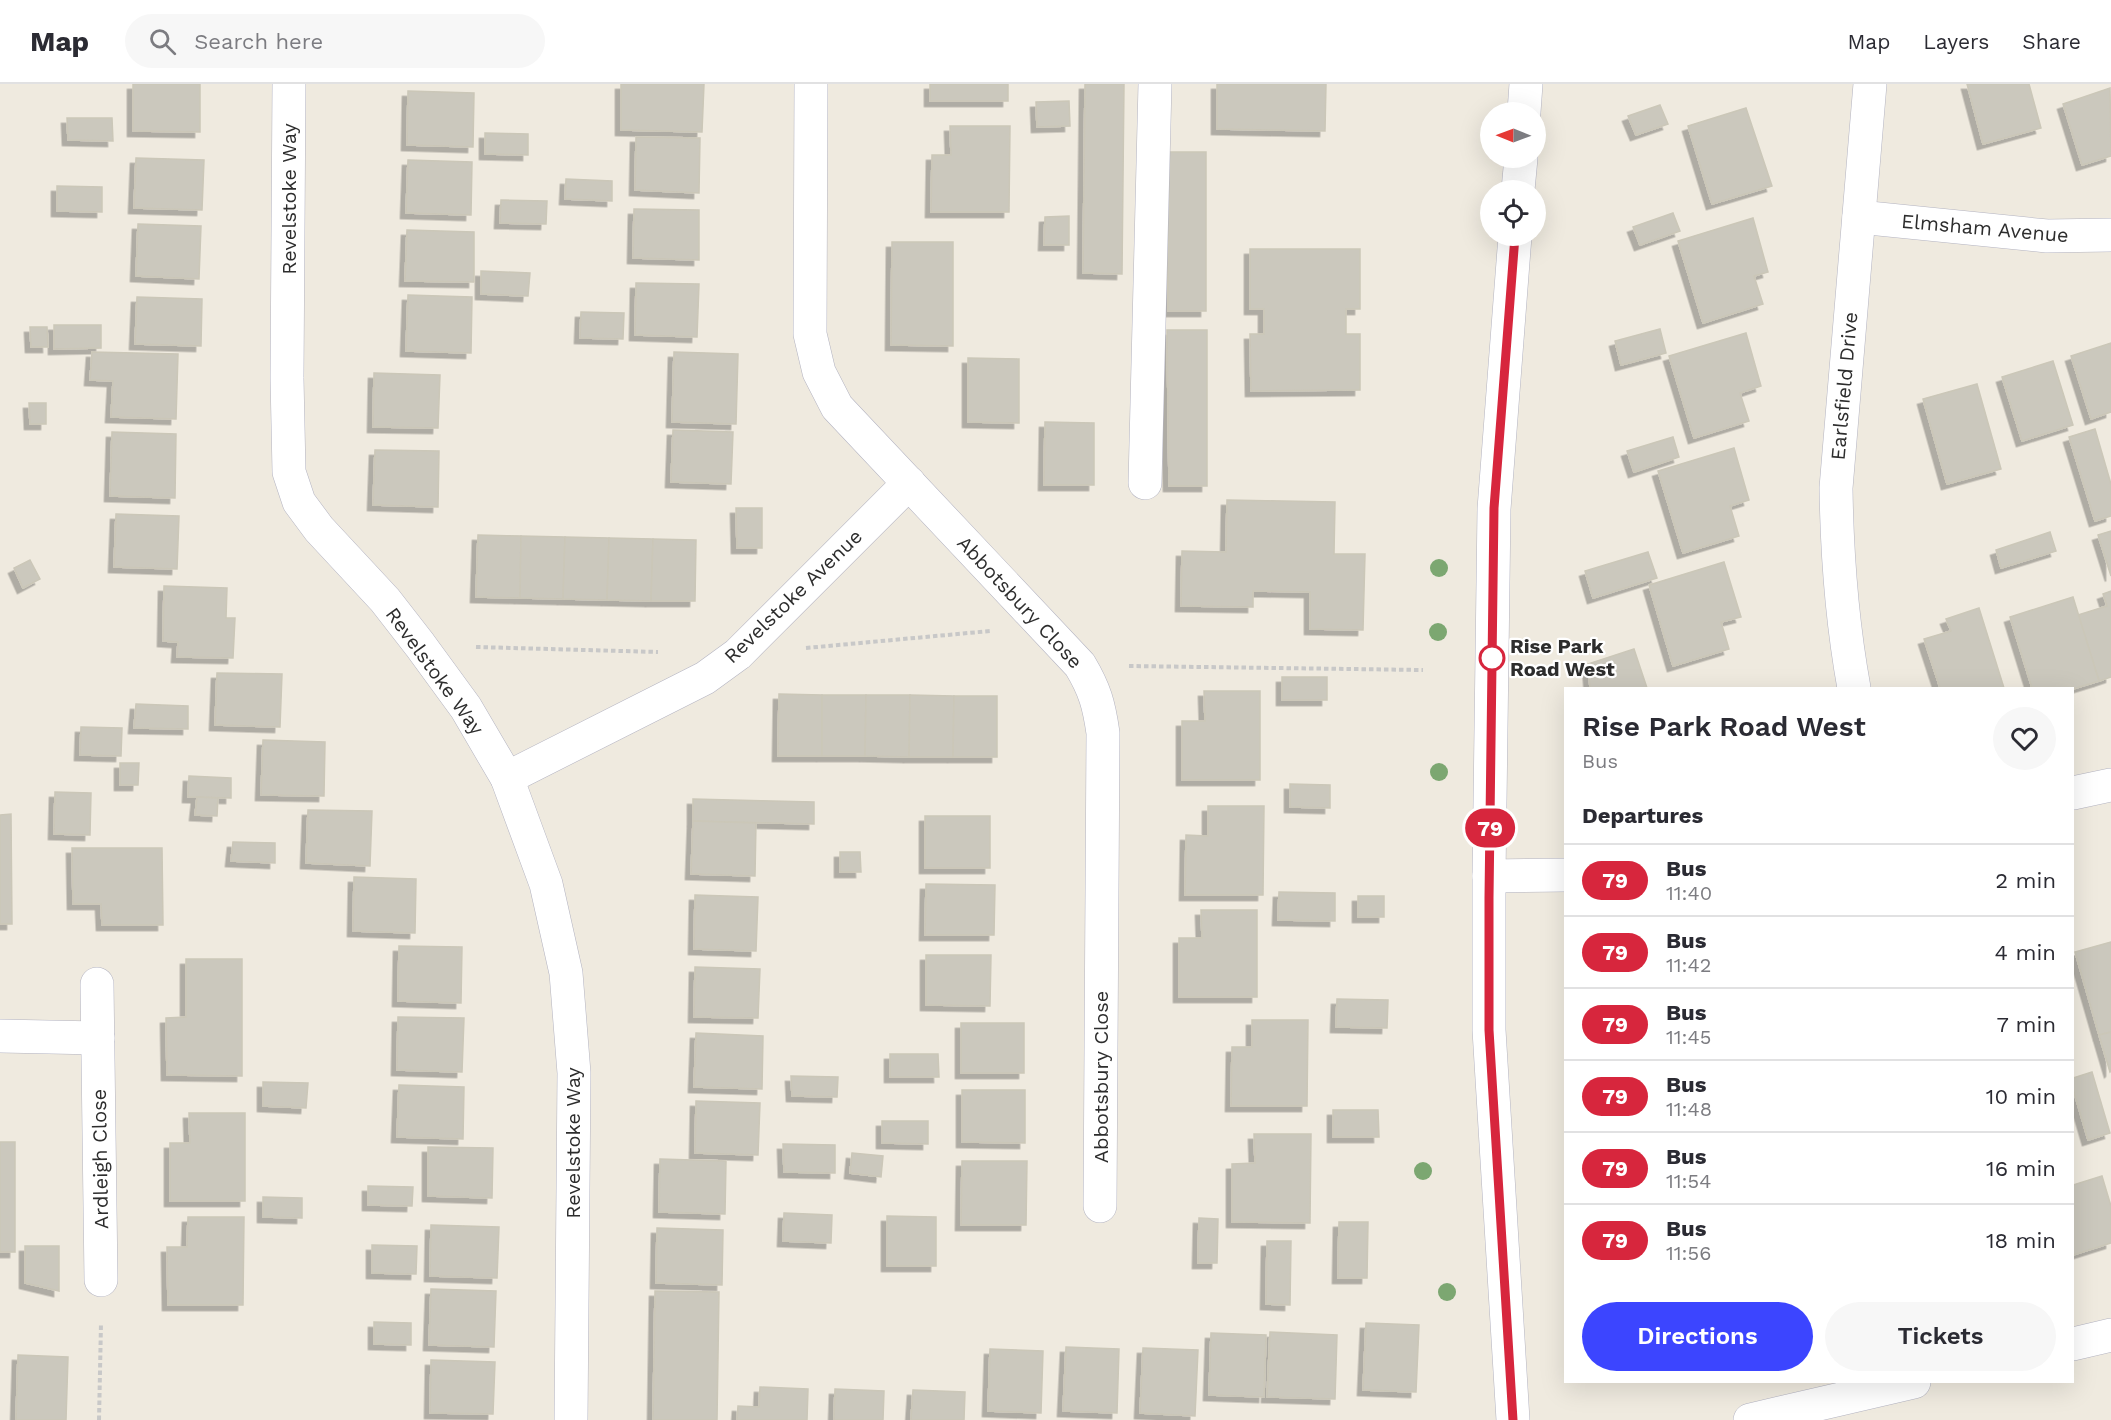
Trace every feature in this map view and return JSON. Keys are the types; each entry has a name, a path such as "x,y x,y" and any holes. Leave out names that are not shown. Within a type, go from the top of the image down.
{"street":[{"name":"Revelstoke Way","path":"289,84 287,378 289,472 299,502 319,529 385,600 420,645 466,708 507,778 546,884 566,973 574,1072 571,1420"},
{"name":"Abbotsbury Close","path":"811,84 810,334 819,372 837,407 1080,665 1093,687 1100,709 1103,733 1100,1206"},
{"path":"1145,483 1155,84"},
{"path":"1525,102 1526,84"},
{"name":"Earlsfield Drive","path":"1854,687 1846,641 1837,556 1836,488 1870,84"},
{"name":"Elmsham Avenue","path":"1859,217 2047,236 2111,236"},
{"path":"1513,1420 1489,1030 1489,876 1494,508 1514,246"},
{"name":"Revelstoke Avenue","path":"507,778 705,678 738,654 909,483"},
{"path":"2074,793 2111,785"},
{"path":"1489,876 1564,875"},
{"name":"Ardleigh Close","path":"97,984 101,1280"},
{"path":"0,1036 98,1038"},
{"path":"2074,1344 2111,1335"},
{"path":"1750,1420 1910,1383"}],"path":[{"path":"738,654 1044,627"},
{"path":"420,645 668,652"},
{"path":"1080,665 1423,670"},
{"path":"99,1420 101,1280"}],"building":[{"path":"133,84 200,84 200,132 133,131"},
{"path":"621,84 704,84 702,132 621,130"},
{"path":"930,84 1008,84 1008,101 930,101"},
{"path":"1085,84 1124,84 1122,274 1083,273"},
{"path":"1217,84 1326,84 1325,131 1217,129"},
{"path":"1967,84 2029,84 2041,128 1983,144"},
{"path":"2110,88 2111,156 2082,165 2063,104"},
{"path":"408,91 474,93 473,147 407,145"},
{"path":"1069,101 1070,126 1037,127 1036,102"},
{"path":"1660,105 1668,124 1636,135 1628,116"},
{"path":"1746,108 1772,186 1712,204 1688,126"},
{"path":"67,118 112,118 113,141 68,140"},
{"path":"950,126 1010,126 1009,212 931,212 932,155 951,155"},
{"path":"485,133 528,134 528,155 485,154"},
{"path":"636,137 700,138 699,193 635,190"},
{"path":"1168,152 1206,152 1206,311 1168,311"},
{"path":"136,158 204,160 202,210 134,208"},
{"path":"408,160 472,162 471,215 406,213"},
{"path":"566,179 612,181 612,201 565,199"},
{"path":"57,186 102,187 102,212 57,211"},
{"path":"501,200 547,201 546,224 500,223"},
{"path":"634,209 699,210 699,260 633,258"},
{"path":"1673,213 1680,231 1640,245 1633,227"},
{"path":"1069,216 1069,245 1044,245 1045,217"},
{"path":"1753,218 1768,272 1754,276 1763,304 1703,323 1678,241"},
{"path":"138,224 201,226 199,279 136,276"},
{"path":"407,230 474,232 474,282 405,281"},
{"path":"892,242 953,242 953,346 891,345"},
{"path":"1250,249 1360,249 1360,309 1346,309 1346,334 1360,334 1360,390 1251,391 1250,334 1264,334 1264,309 1250,309"},
{"path":"481,271 530,273 528,296 481,294"},
{"path":"636,283 699,284 697,337 635,335"},
{"path":"408,295 472,297 471,353 406,351"},
{"path":"137,297 202,299 201,346 135,344"},
{"path":"581,312 624,313 623,339 580,338"},
{"path":"54,325 101,325 101,348 54,349"},
{"path":"30,327 47,327 48,347 31,347"},
{"path":"1660,329 1666,353 1621,365 1615,341"},
{"path":"1167,330 1207,330 1207,486 1169,486"},
{"path":"1746,333 1761,386 1740,393 1749,421 1694,438 1669,356"},
{"path":"2111,343 2111,412 2091,419 2071,356"},
{"path":"92,352 178,354 176,419 111,417 113,381 90,380"},
{"path":"674,352 738,354 736,424 672,422"},
{"path":"968,358 1019,359 1019,423 968,422"},
{"path":"2053,361 2073,425 2022,441 2002,377"},
{"path":"374,373 440,375 438,428 373,427"},
{"path":"1977,384 2001,469 1947,484 1923,399"},
{"path":"29,403 46,403 46,424 30,424"},
{"path":"1045,422 1094,423 1094,485 1044,485"},
{"path":"2095,429 2111,484 2111,516 2095,521 2069,437"},
{"path":"673,430 733,432 731,484 671,482"},
{"path":"112,432 176,434 175,498 110,496"},
{"path":"1673,437 1679,457 1634,472 1627,451"},
{"path":"1734,448 1749,500 1730,506 1739,536 1683,553 1658,471"},
{"path":"375,450 439,451 438,507 373,505"},
{"path":"1227,500 1335,502 1334,554 1365,554 1363,630 1310,629 1310,592 1253,591 1253,607 1181,606 1182,551 1226,552"},
{"path":"736,508 762,508 762,548 737,548"},
{"path":"116,514 179,516 177,569 114,567"},
{"path":"2111,531 2111,576 2098,535"},
{"path":"2050,532 2056,551 2001,568 1996,550"},
{"path":"478,535 521,536 520,598 476,597"},
{"path":"521,536 565,537 563,599 520,598"},
{"path":"565,537 609,538 607,600 563,599"},
{"path":"609,538 653,539 651,601 607,600"},
{"path":"653,539 696,540 695,601 651,601"},
{"path":"1648,552 1657,578 1593,598 1585,571"},
{"path":"30,560 40,579 23,588 14,568"},
{"path":"1724,562 1741,617 1721,622 1729,649 1673,666 1649,585"},
{"path":"164,586 227,588 226,618 235,618 233,658 177,657 178,642 163,641"},
{"path":"2111,591 2111,677 2099,681 2078,615 2107,606 2103,594"},
{"path":"2073,597 2099,681 2074,689 2032,687 2010,617"},
{"path":"1979,608 2004,687 1940,687 1924,639 1951,631 1946,619"},
{"path":"1634,649 1647,687 1590,687 1588,664"},
{"path":"217,673 282,674 280,727 215,725"},
{"path":"1282,677 1327,677 1327,700 1282,700"},
{"path":"1204,691 1260,691 1260,780 1182,780 1182,721 1205,721"},
{"path":"779,694 822,695 822,756 778,756"},
{"path":"822,695 866,695 865,756 822,756"},
{"path":"866,695 910,695 909,757 865,756"},
{"path":"910,695 954,696 953,757 909,757"},
{"path":"954,696 997,696 997,757 953,757"},
{"path":"136,704 188,706 188,729 134,728"},
{"path":"81,727 122,728 121,756 80,755"},
{"path":"263,740 325,742 324,796 261,795"},
{"path":"120,763 139,763 138,785 120,785"},
{"path":"189,776 231,778 231,798 188,797"},
{"path":"1290,784 1330,785 1330,808 1290,807"},
{"path":"55,792 91,793 90,835 54,834"},
{"path":"197,797 218,798 217,816 195,815"},
{"path":"693,799 814,802 814,824 693,821"},
{"path":"1208,806 1264,806 1263,895 1185,895 1186,835 1208,836"},
{"path":"308,810 372,811 370,866 306,863"},
{"path":"11,814 12,924 0,924 0,815"},
{"path":"925,816 990,816 990,868 925,868"},
{"path":"693,821 756,823 755,876 691,874"},
{"path":"233,842 275,843 275,863 231,861"},
{"path":"72,848 162,848 163,925 102,925 101,904 73,904"},
{"path":"840,852 860,852 861,872 840,872"},
{"path":"354,877 416,879 415,933 353,931"},
{"path":"926,884 995,885 994,935 925,935"},
{"path":"1279,892 1335,893 1335,921 1278,920"},
{"path":"695,895 758,897 756,951 694,949"},
{"path":"1358,896 1384,896 1384,917 1358,917"},
{"path":"1201,910 1257,910 1257,997 1179,997 1179,938 1202,938"},
{"path":"2111,942 2111,1032 2099,1035 2075,952"},
{"path":"399,946 462,947 461,1003 398,1001"},
{"path":"926,955 991,955 990,1006 926,1005"},
{"path":"186,959 242,959 242,1076 167,1075 166,1018 186,1017"},
{"path":"695,967 760,969 758,1018 694,1017"},
{"path":"1337,999 1388,1000 1387,1028 1336,1027"},
{"path":"398,1017 464,1018 462,1072 397,1070"},
{"path":"1252,1020 1308,1020 1307,1106 1231,1106 1232,1047 1252,1047"},
{"path":"961,1023 1024,1023 1024,1073 961,1073"},
{"path":"2111,1032 2111,1071 2110,1072 2099,1035"},
{"path":"696,1033 763,1036 762,1089 694,1087"},
{"path":"890,1054 938,1054 939,1077 890,1077"},
{"path":"2092,1072 2110,1133 2088,1140 2074,1092 2074,1078"},
{"path":"791,1076 838,1077 837,1097 792,1096"},
{"path":"263,1082 308,1083 306,1108 263,1106"},
{"path":"399,1085 464,1087 463,1139 397,1137"},
{"path":"962,1090 1025,1090 1025,1143 962,1142"},
{"path":"696,1101 760,1103 758,1155 695,1153"},
{"path":"1333,1110 1378,1110 1379,1137 1333,1137"},
{"path":"189,1113 245,1113 245,1201 170,1201 170,1143 190,1143"},
{"path":"882,1121 928,1121 928,1144 882,1143"},
{"path":"1254,1134 1311,1134 1310,1223 1232,1222 1232,1164 1255,1163"},
{"path":"0,1142 15,1142 15,1252 0,1252"},
{"path":"783,1144 835,1145 835,1173 784,1172"},
{"path":"428,1147 493,1148 492,1198 428,1196"},
{"path":"852,1153 883,1156 881,1177 850,1173"},
{"path":"660,1159 726,1161 725,1214 659,1212"},
{"path":"962,1161 1027,1161 1026,1225 961,1225"},
{"path":"2102,1176 2111,1206 2111,1243 2074,1255 2074,1185"},
{"path":"368,1186 413,1187 412,1206 368,1205"},
{"path":"263,1197 302,1198 302,1218 263,1217"},
{"path":"784,1213 832,1215 831,1243 783,1241"},
{"path":"887,1216 936,1217 936,1266 887,1266"},
{"path":"188,1217 244,1217 243,1305 168,1305 167,1247 187,1247"},
{"path":"1199,1218 1218,1219 1217,1263 1198,1263"},
{"path":"1339,1222 1368,1222 1367,1278 1338,1278"},
{"path":"431,1225 499,1227 497,1278 430,1276"},
{"path":"657,1228 723,1230 722,1285 656,1283"},
{"path":"1267,1241 1291,1241 1290,1305 1266,1304"},
{"path":"372,1245 417,1246 416,1274 372,1273"},
{"path":"25,1246 59,1246 59,1291 25,1283"},
{"path":"431,1289 496,1291 494,1347 429,1345"},
{"path":"655,1291 719,1292 717,1420 653,1420"},
{"path":"374,1322 411,1323 411,1345 374,1344"},
{"path":"1366,1323 1419,1325 1416,1392 1363,1390"},
{"path":"1270,1332 1337,1335 1335,1399 1267,1397"},
{"path":"1211,1333 1266,1335 1264,1397 1209,1395"},
{"path":"1066,1347 1119,1349 1117,1413 1063,1411"},
{"path":"1143,1348 1198,1350 1195,1416 1140,1413"},
{"path":"990,1349 1043,1351 1041,1413 988,1411"},
{"path":"18,1355 68,1357 66,1420 16,1420"},
{"path":"431,1360 495,1362 493,1414 430,1413"},
{"path":"760,1387 808,1389 807,1420 737,1420 738,1406 759,1407"},
{"path":"835,1389 884,1391 883,1420 834,1420"},
{"path":"913,1390 965,1392 964,1420 911,1420"}],"bus line":[{"name":"79","path":"1513,1420 1489,1030 1489,898 1494,508 1514,246"}],"place":[{"name":"Rise Park Road West","path":"1492,658"}]}
